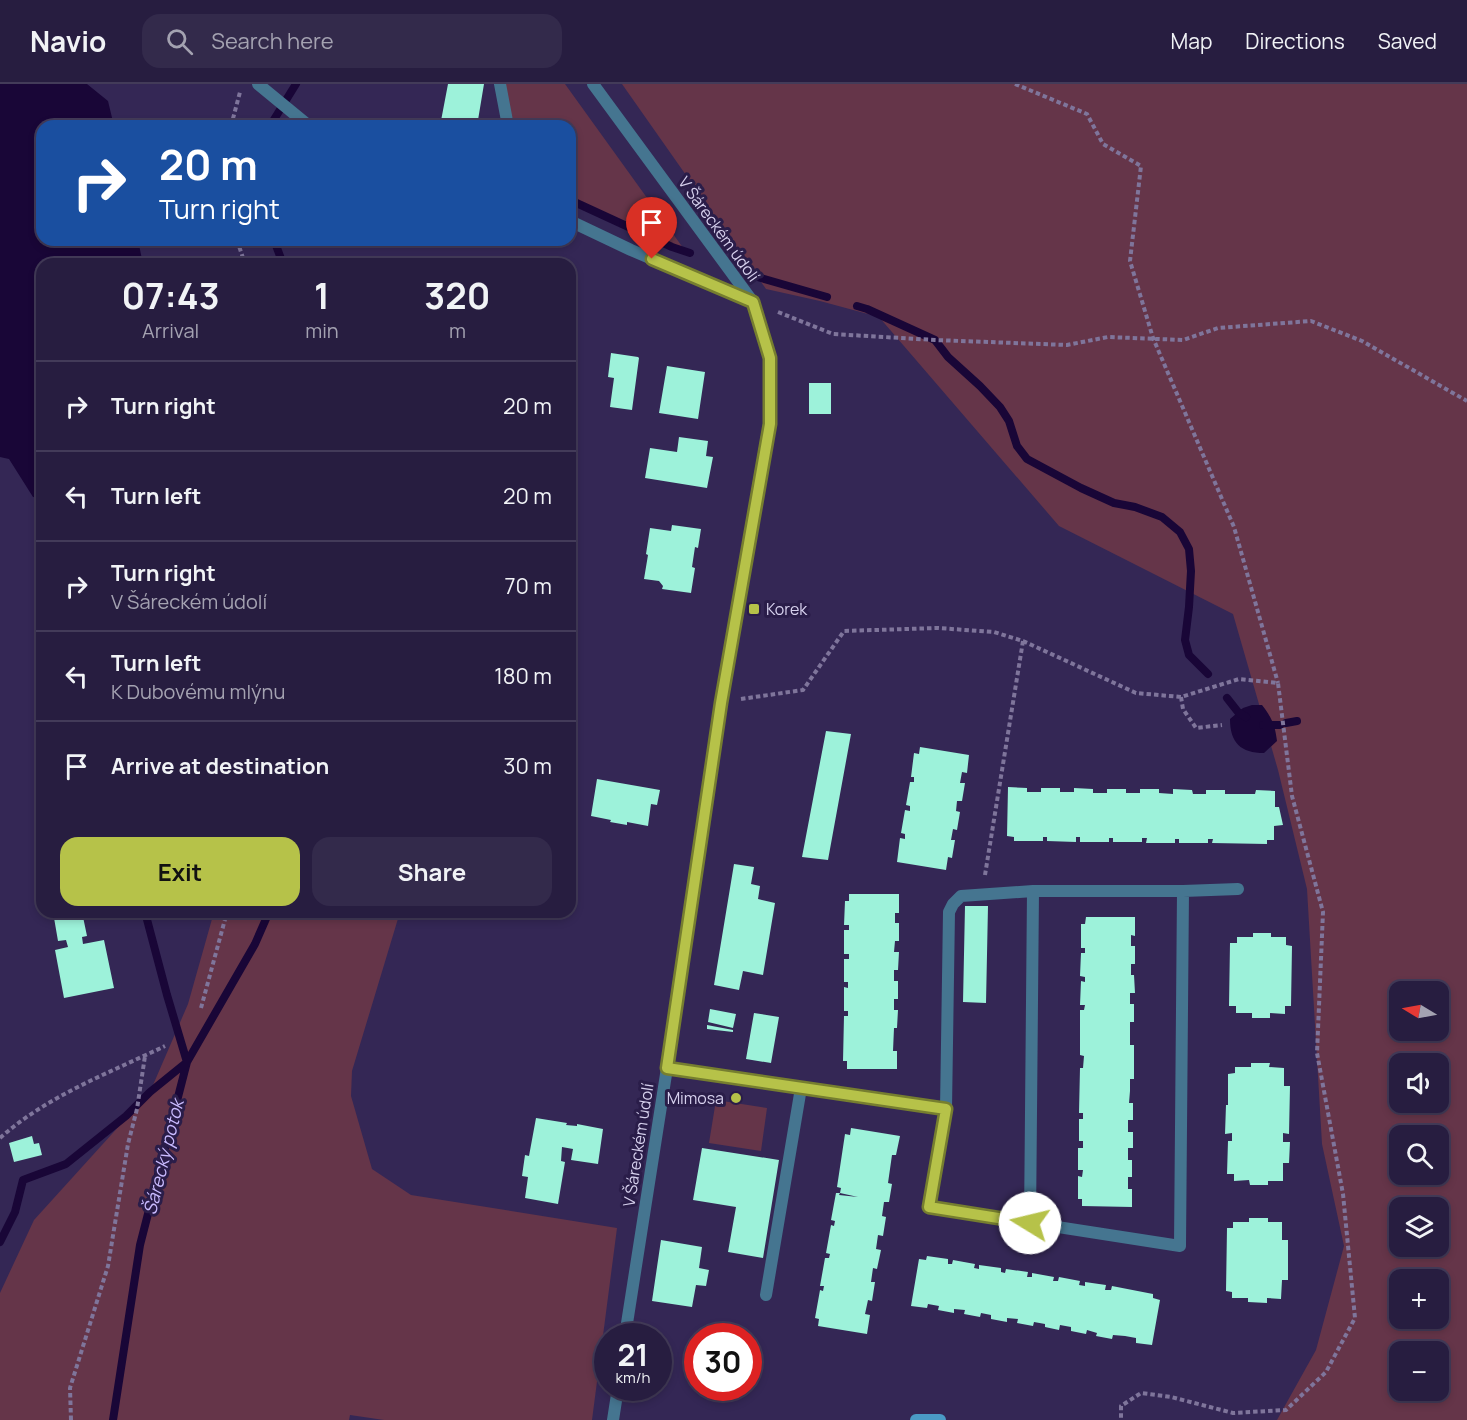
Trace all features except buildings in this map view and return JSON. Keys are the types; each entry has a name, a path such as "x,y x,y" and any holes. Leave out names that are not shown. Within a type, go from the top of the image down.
{"main road":[{"path":"916,1420 940,1420"}],"street":[{"path":"500,84 507,120"},
{"name":"V Šáreckém údolí","path":"593,84 753,302 770,358 770,424 721,703 627,1323"},
{"path":"260,86 302,120"},
{"path":"576,224 753,302"},
{"path":"1183,891 1180,1246 929,1207 946,1109 949,912 953,904 962,896 982,893 1238,889"},
{"path":"1030,1223 1033,891"},
{"path":"667,1068 946,1109"},
{"path":"766,1295 801,1088"},
{"path":"613,1420 616,1401"}],"path":[{"path":"233,120 242,84"},
{"path":"1015,84 1087,114 1103,144 1141,166 1130,261 1153,339 1234,527 1278,683"},
{"path":"753,302 833,334 1067,345 1108,337 1182,340 1218,328 1311,321 1362,341 1467,400"},
{"path":"982,893 1023,641"},
{"path":"1181,697 1184,709 1196,728 1222,725"},
{"path":"201,1008 225,918"},
{"path":"0,1138 17,1122 64,1094 165,1046"},
{"path":"71,1420 70,1388 108,1266 145,1056"}],"shaded area":[{"path":"0,84 87,84 108,101 113,120 36,120 36,246 139,246 142,258 36,258 36,497 33,497 9,459 0,457"},
{"path":"499,84 565,84 686,252 576,200 576,120 513,120"},
{"path":"622,84 1467,84 1467,1420 1277,1420 1316,1350 1344,1246 1322,1144 1307,889 1278,770 1233,614 1059,526 879,317 766,289"},
{"path":"1262,705 1271,718 1275,730 1277,741 1264,753 1243,749 1232,734 1230,719 1243,708"},
{"path":"212,918 398,918 352,1071 351,1096 372,1169 411,1195 617,1228 605,1323 594,1323 594,1401 592,1420 384,1420 350,1415 349,1420 0,1420 0,1293 34,1220 150,1092 188,1004"},
{"path":"716,1100 767,1108 761,1151 709,1143"}],"waterway":[{"name":"Šárecký potok","path":"274,120 296,84"},
{"path":"576,203 690,253"},
{"name":"Šárecký potok","path":"276,246 281,258"},
{"path":"754,276 827,297"},
{"path":"857,306 935,340 948,357 1000,407 1009,421 1017,446 1027,459 1114,503 1135,507 1162,517 1180,532 1189,549 1191,571 1185,640 1189,655 1208,674"},
{"path":"1227,698 1238,712 1246,717"},
{"path":"1286,723 1297,721"},
{"path":"1263,725 1280,725"},
{"path":"0,1242 15,1212 23,1180 66,1164 126,1116 150,1092 187,1062 147,918"},
{"name":"Šárecký potok","path":"113,1420 140,1245 187,1062 255,944 266,918"}],"place":[{"name":"Korek","path":"754,609"},
{"name":"Mimosa","path":"736,1098"}],"route":[{"path":"652,259 753,302 770,358 770,424 721,703 667,1068 946,1109 929,1207 1030,1223"}]}
